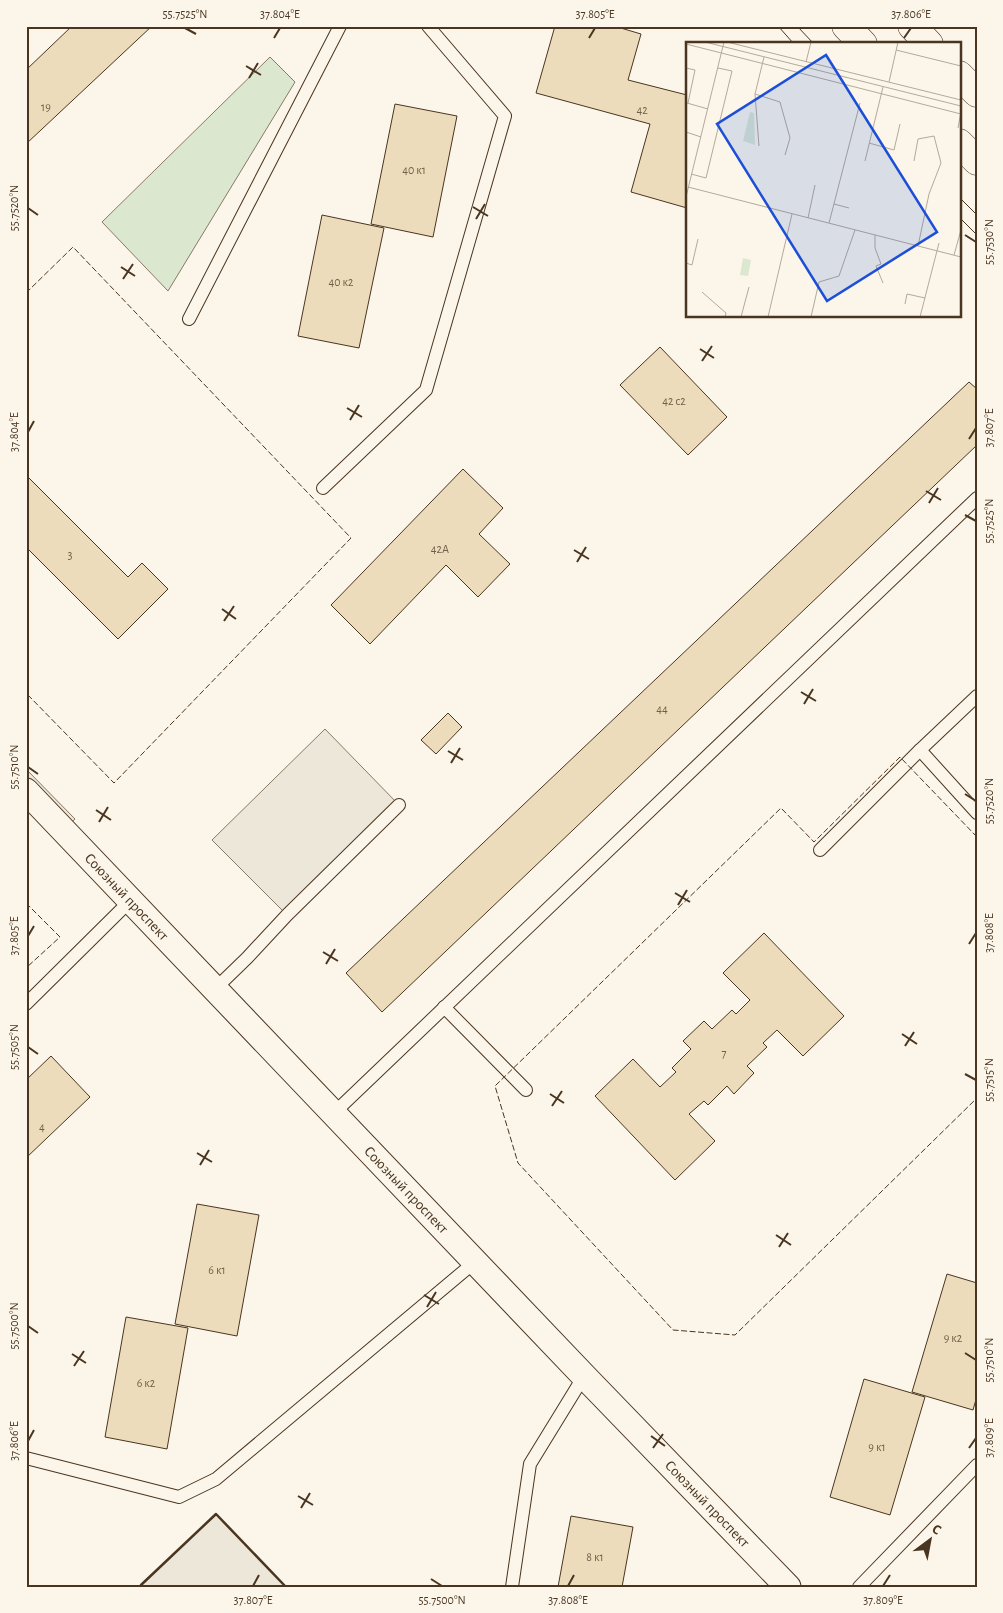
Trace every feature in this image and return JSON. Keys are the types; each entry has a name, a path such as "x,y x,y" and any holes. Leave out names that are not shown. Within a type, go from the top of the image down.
{"main road":[{"path":"846,26 861,42"},
{"path":"912,26 927,42"},
{"path":"960,76 977,93"},
{"path":"960,144 977,161"}],"street":[{"name":"Союзный проспект","path":"26,791 788,1587"}],"lane":[{"path":"189,319 340,26"},
{"path":"323,488 426,390 505,116 428,26"},
{"path":"334,1113 977,498"},
{"path":"820,850 977,696"},
{"path":"920,750 977,813"},
{"path":"215,989 399,804"},
{"path":"26,1004 130,901"},
{"path":"444,1007 526,1090"},
{"path":"26,1458 179,1497 216,1479 476,1261"},
{"path":"512,1587 530,1464 584,1376"},
{"path":"859,1587 977,1465"}],"green space":[{"path":"270,57 295,82 168,291 102,222"}],"shaded area":[{"path":"325,729 399,805 287,915 212,840"},
{"path":"26,769 75,819 63,830 26,791"},
{"path":"216,1514 286,1587 142,1587 141,1585"}],"building":[{"path":"72,26 152,26 26,144 26,70"},
{"path":"555,26 614,26 641,34 628,80 686,95 686,208 631,192 650,124 536,93"},
{"path":"395,104 457,116 433,237 371,224"},
{"path":"322,215 384,228 359,348 298,336"},
{"path":"660,347 727,417 688,455 620,385"},
{"path":"969,382 977,389 977,445 382,1012 346,973"},
{"path":"463,469 503,508 479,534 510,564 478,597 446,565 370,644 331,605"},
{"path":"26,475 128,577 142,563 168,589 118,639 26,547"},
{"path":"448,713 462,727 436,754 421,740"},
{"path":"764,933 844,1016 803,1056 777,1030 763,1043 767,1047 747,1066 754,1073 734,1094 727,1086 708,1105 704,1101 689,1114 715,1141 675,1180 595,1096 633,1059 660,1087 676,1072 672,1068 691,1049 683,1041 704,1021 712,1029 732,1010 736,1014 750,1000 723,973"},
{"path":"51,1056 90,1097 26,1158 26,1080"},
{"path":"197,1204 259,1215 237,1336 175,1324"},
{"path":"947,1274 977,1283 977,1396 973,1410 912,1392"},
{"path":"126,1317 188,1328 167,1449 105,1437"},
{"path":"864,1379 925,1397 890,1515 830,1497"},
{"path":"571,1516 633,1527 622,1587 558,1587"}],"tram line":[{"path":"778,26 792,42"},
{"path":"797,26 812,42"},
{"path":"960,198 977,215"},
{"path":"960,218 977,235"}],"fence":[{"path":"26,293 73,247 351,538 114,783 26,693"},
{"path":"977,837 900,757 814,842 781,808 495,1086 518,1163 673,1330 735,1335 977,1098"},
{"path":"26,903 60,937 26,968"}],"wall":[{"path":"142,1587 141,1585 216,1514 286,1587"}]}
